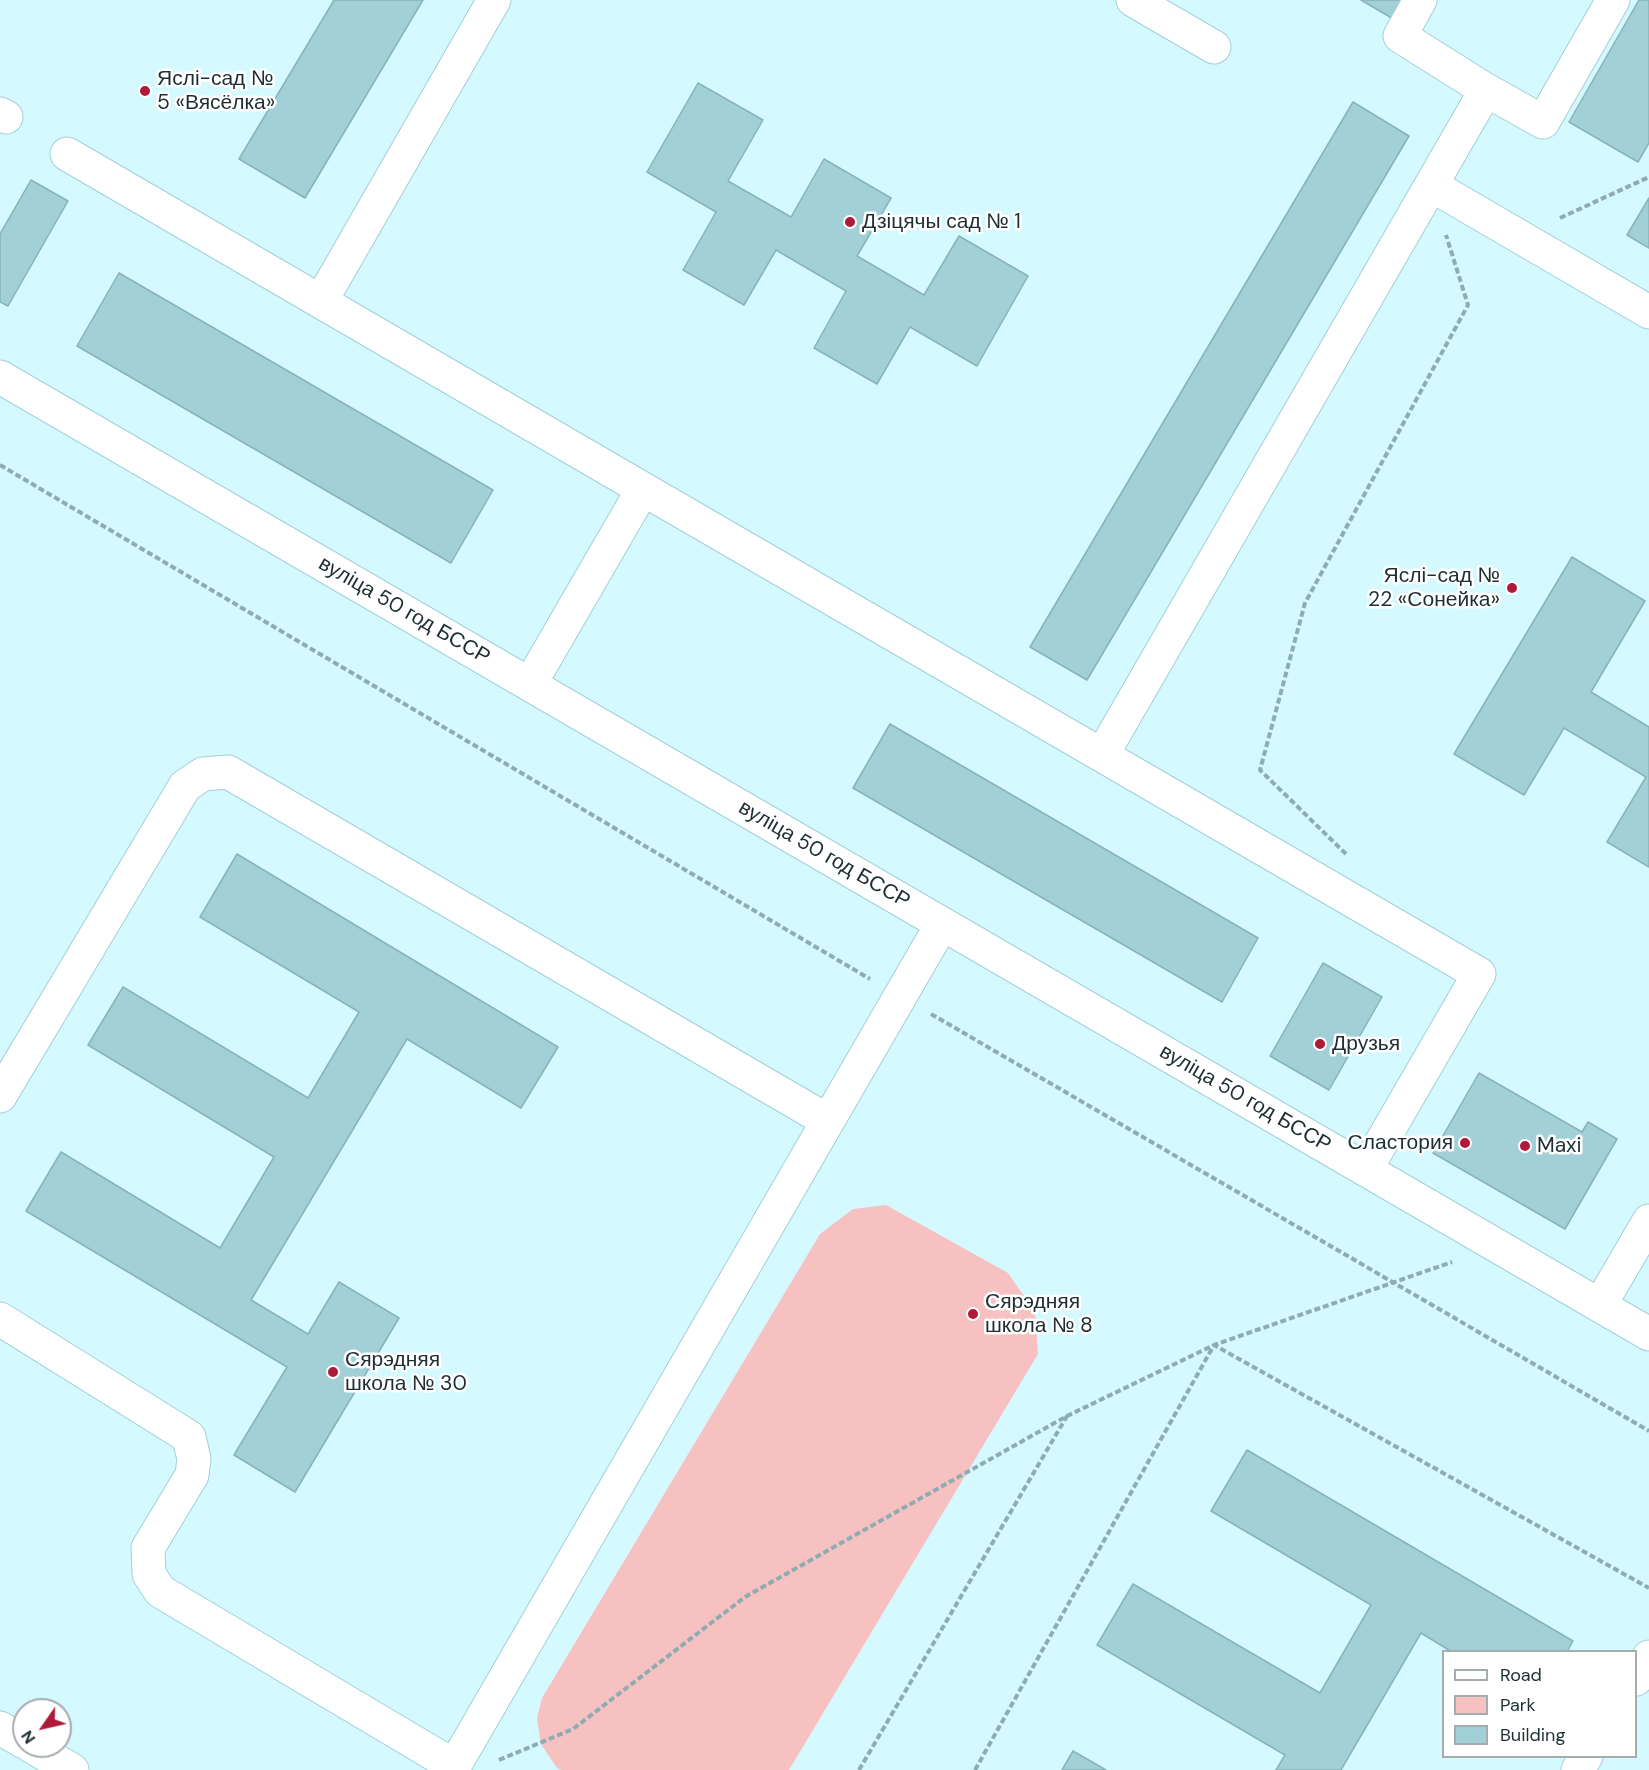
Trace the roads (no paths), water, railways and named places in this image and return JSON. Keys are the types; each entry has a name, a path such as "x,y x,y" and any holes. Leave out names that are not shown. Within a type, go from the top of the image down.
{"street":[{"path":"321,301 495,0"},
{"path":"1133,0 1214,47"},
{"path":"1420,0 1400,36 1486,90 1543,122 1613,0"},
{"path":"1102,755 1486,90"},
{"path":"67,154 1479,974 1366,1169"},
{"path":"1431,185 1649,312"},
{"name":"вуліца 50 год БССР","path":"0,377 1649,1334"},
{"path":"530,684 643,489"},
{"path":"0,1096 185,786 203,774 228,772 828,1121"},
{"path":"0,1319 189,1437 194,1459 192,1475 148,1548 149,1574 160,1591 453,1768 942,924"},
{"path":"1600,1305 1649,1221"},
{"path":"1637,1675 1649,1657"},
{"path":"52,1758 72,1770"}],"place":[{"name":"Яслі-сад № 5 «Вясёлка»","path":"145,91"},
{"name":"Дзіцячы сад № 1","path":"850,222"},
{"name":"Яслі-сад № 22 «Сонейка»","path":"1512,588"},
{"name":"Друзья","path":"1320,1044"},
{"name":"Сластория","path":"1465,1143"},
{"name":"Maxi","path":"1525,1146"},
{"name":"Сярэдняя школа № 8","path":"973,1314"},
{"name":"Сярэдняя школа № 30","path":"333,1372"}]}
